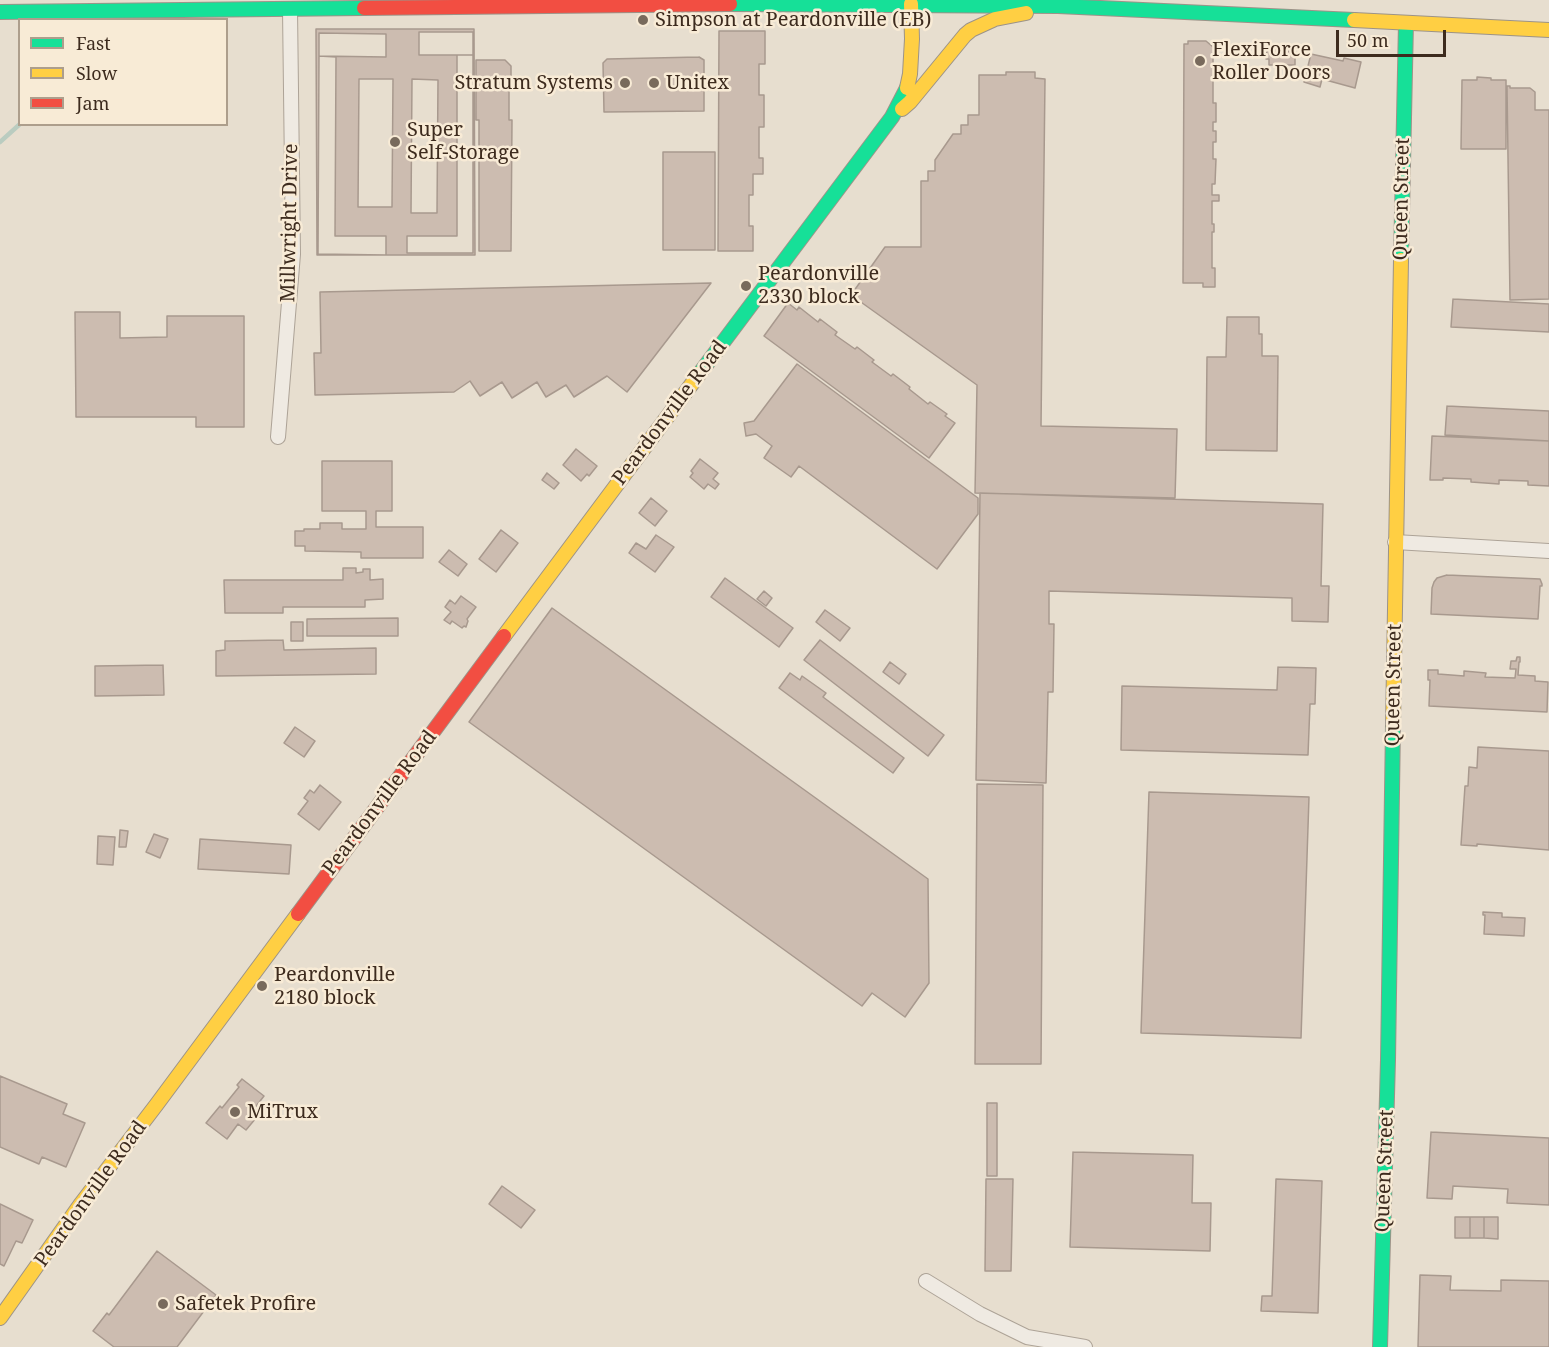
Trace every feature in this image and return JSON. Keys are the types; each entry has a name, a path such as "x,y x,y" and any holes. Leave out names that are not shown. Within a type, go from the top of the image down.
{"street":[{"path":"0,12 787,3 911,4 1058,6 1549,30"},
{"name":"Peardonville Road","path":"0,1318 80,1205 892,117 906,91 910,74 911,4"},
{"path":"892,117 910,102 971,30 995,19 1058,6"},
{"name":"Millwright Drive","path":"278,437 293,254 290,9"},
{"name":"Queen Street","path":"1380,1347 1389,1060 1395,542 1406,23"},
{"path":"1395,542 1549,550"},
{"path":"926,1281 980,1314 1027,1337 1085,1347"}],"building":[{"name":"Super Self-Storage","path":"316,29 474,29 475,255 317,255"},
{"path":"719,31 765,31 765,64 759,64 759,95 764,95 764,127 759,127 759,158 763,158 763,174 753,174 753,195 749,195 749,226 753,226 753,251 718,251"},
{"path":"419,32 473,32 473,55 419,55"},
{"path":"319,33 386,34 386,57 319,56"},
{"path":"1188,41 1206,41 1213,47 1213,103 1216,103 1216,122 1213,122 1213,131 1216,131 1216,142 1213,142 1213,159 1216,159 1212,195 1219,195 1219,201 1212,201 1214,232 1212,232 1212,268 1215,268 1215,287 1203,287 1203,283 1183,283 1184,44 1188,44"},
{"path":"1272,46 1285,46 1285,51 1295,51 1295,65 1269,65 1266,53"},
{"path":"1311,54 1343,61 1344,58 1361,62 1355,88 1322,79 1320,87 1304,82"},
{"path":"457,55 473,55 473,253 407,253 407,236 457,236"},
{"path":"319,56 336,57 335,236 386,236 386,255 318,254"},
{"path":"699,57 704,60 704,111 604,112 603,63 607,59"},
{"path":"476,60 505,60 511,66 509,120 512,120 511,251 479,251 479,120 476,120"},
{"path":"1006,72 1035,72 1035,78 1045,79 1041,426 1177,429 1175,498 975,493 977,385 851,295 885,247 921,247 921,181 928,181 928,171 935,171 935,160 953,134 961,134 961,125 968,125 968,115 979,115 979,75 1006,75"},
{"path":"1477,77 1506,80 1506,149 1461,149 1462,80 1477,80"},
{"path":"359,79 393,79 392,207 358,207"},
{"path":"412,79 438,80 437,213 411,213"},
{"path":"1507,86 1530,88 1535,92 1535,110 1549,110 1549,299 1510,300"},
{"path":"663,152 715,152 715,250 663,250"},
{"path":"711,283 627,392 607,376 574,397 566,385 546,397 537,382 512,398 502,382 480,396 470,381 454,392 315,395 314,353 321,353 320,292"},
{"path":"1453,299 1549,304 1549,332 1451,327"},
{"path":"788,303 797,310 799,307 818,322 820,319 837,332 835,335 855,349 857,347 874,360 872,362 891,376 893,374 928,404 930,402 947,414 945,416 955,423 929,458 764,336"},
{"path":"75,312 120,312 120,338 167,337 167,316 244,316 244,427 196,427 196,417 76,417"},
{"path":"1227,317 1259,317 1262,356 1278,356 1277,451 1206,450 1207,357 1226,357"},
{"path":"797,364 978,498 978,514 937,569 799,466 791,477 764,458 772,446 756,434 746,436 744,423 754,421"},
{"path":"1447,406 1549,411 1549,441 1445,435"},
{"path":"1432,436 1549,441 1549,486 1528,485 1528,481 1499,480 1499,484 1471,482 1471,479 1430,480"},
{"path":"576,449 597,466 589,476 587,474 581,481 563,465"},
{"path":"700,459 718,473 713,479 719,484 715,489 708,484 704,489 690,477 693,473 691,471"},
{"path":"322,461 392,461 392,511 376,511 376,527 423,527 423,558 361,558 361,552 305,551 305,546 295,546 295,531 320,529 320,523 342,523 342,529 366,529 366,511 322,511"},
{"path":"547,473 559,483 554,489 542,480"},
{"path":"980,493 1323,504 1321,586 1329,586 1328,622 1292,621 1292,598 1049,591 1049,624 1054,624 1053,692 1048,692 1046,783 976,780"},
{"path":"651,498 667,511 655,526 639,513"},
{"path":"501,530 518,543 496,572 479,559"},
{"path":"656,535 674,547 655,572 629,553 636,543 646,549"},
{"path":"449,550 467,564 458,576 439,562"},
{"path":"343,568 356,568 356,573 363,572 363,569 370,569 370,580 383,579 383,599 365,600 365,607 283,607 283,613 225,613 224,580 343,580"},
{"path":"1447,575 1540,579 1542,586 1540,586 1538,619 1431,614 1434,582 1437,578"},
{"path":"725,578 793,628 779,647 711,597"},
{"path":"764,591 772,598 766,606 757,599"},
{"path":"461,596 476,607 467,619 466,627 462,628 452,621 450,624 444,620 451,612 445,607 450,600 455,604"},
{"path":"552,608 928,879 929,983 905,1017 872,993 862,1006 469,722"},
{"path":"825,610 850,628 840,641 816,622"},
{"path":"398,618 398,636 307,636 307,619"},
{"path":"291,622 303,622 303,641 291,641"},
{"path":"283,640 284,650 376,648 376,674 216,676 216,651 225,650 225,641"},
{"path":"820,640 944,735 928,756 804,660"},
{"path":"1517,657 1520,657 1518,675 1535,676 1535,681 1548,682 1547,712 1429,706 1428,670 1438,670 1438,674 1464,676 1464,671 1486,673 1485,677 1515,678 1516,669 1510,669 1511,661 1516,661"},
{"path":"890,662 906,674 899,684 883,672"},
{"path":"163,665 164,695 95,696 95,666"},
{"path":"1278,667 1316,668 1315,704 1310,704 1308,755 1121,750 1122,686 1277,690"},
{"path":"790,673 800,680 802,676 826,693 823,697 904,758 893,773 779,688"},
{"path":"295,727 315,741 304,757 284,743"},
{"path":"1478,747 1549,751 1549,850 1477,844 1477,846 1461,845 1465,786 1468,786 1469,767 1477,768"},
{"path":"977,784 1043,785 1041,1064 975,1064"},
{"path":"320,785 341,802 319,830 298,814 308,801 304,798 310,790 314,793"},
{"path":"1149,792 1309,797 1301,1038 1141,1033"},
{"path":"120,830 128,831 126,847 119,847"},
{"path":"154,834 168,839 160,858 146,852"},
{"path":"98,836 115,837 113,865 97,864"},
{"path":"200,839 291,845 289,874 198,869"},
{"path":"1483,912 1502,913 1502,917 1525,918 1524,936 1484,934 1485,915"},
{"path":"0,1076 67,1104 63,1114 85,1123 66,1167 42,1157 39,1164 0,1147"},
{"path":"242,1079 264,1096 250,1114 256,1118 246,1130 238,1124 227,1139 206,1123 220,1106 222,1108 239,1087 237,1085"},
{"path":"987,1103 997,1103 997,1176 987,1176"},
{"path":"1431,1132 1549,1138 1549,1205 1507,1203 1508,1189 1453,1186 1452,1199 1427,1198"},
{"path":"1073,1152 1193,1155 1192,1203 1211,1203 1210,1251 1070,1247"},
{"path":"986,1179 1013,1179 1011,1271 985,1271"},
{"path":"1276,1179 1322,1181 1318,1313 1261,1311 1262,1296 1272,1296"},
{"path":"502,1186 535,1210 521,1228 489,1204"},
{"path":"0,1204 33,1220 22,1243 16,1241 4,1266 0,1264"},
{"path":"1455,1217 1470,1217 1470,1238 1455,1238"},
{"path":"1470,1217 1484,1217 1484,1238 1470,1238"},
{"path":"1484,1217 1498,1217 1498,1239 1484,1238"},
{"name":"Safetek Profire","path":"157,1251 216,1295 177,1347 114,1347 93,1331 107,1313 109,1315"},
{"path":"1420,1275 1451,1276 1450,1290 1501,1291 1501,1280 1549,1281 1549,1347 1418,1347"}],"waterway":[{"path":"0,142 18,126"}],"traffic: fast":[{"path":"730,4 1058,6 1354,20"},
{"path":"0,12 364,8"},
{"path":"1401,260 1406,23"},
{"path":"700,373 892,117 907,88"},
{"path":"1380,1347 1388,1060 1393,725"}],"traffic: slow":[{"path":"907,88 912,39 911,4"},
{"path":"902,109 971,30 995,19 1026,13"},
{"path":"1354,20 1549,30"},
{"path":"1393,725 1401,260"},
{"path":"504,636 700,373"},
{"path":"0,1318 80,1205 298,914"}],"traffic: jam":[{"path":"364,8 730,4"},
{"path":"298,914 504,636"}],"place":[{"name":"Simpson at Peardonville (EB)","path":"643,20"},
{"name":"FlexiForce Roller Doors","path":"1200,61"},
{"name":"Stratum Systems","path":"625,83"},
{"name":"Unitex","path":"654,83"},
{"name":"Super Self-Storage","path":"395,142"},
{"name":"Peardonville 2330 block","path":"746,286"},
{"name":"Peardonville 2180 block","path":"262,986"},
{"name":"MiTrux","path":"235,1112"},
{"name":"Safetek Profire","path":"163,1304"}]}
